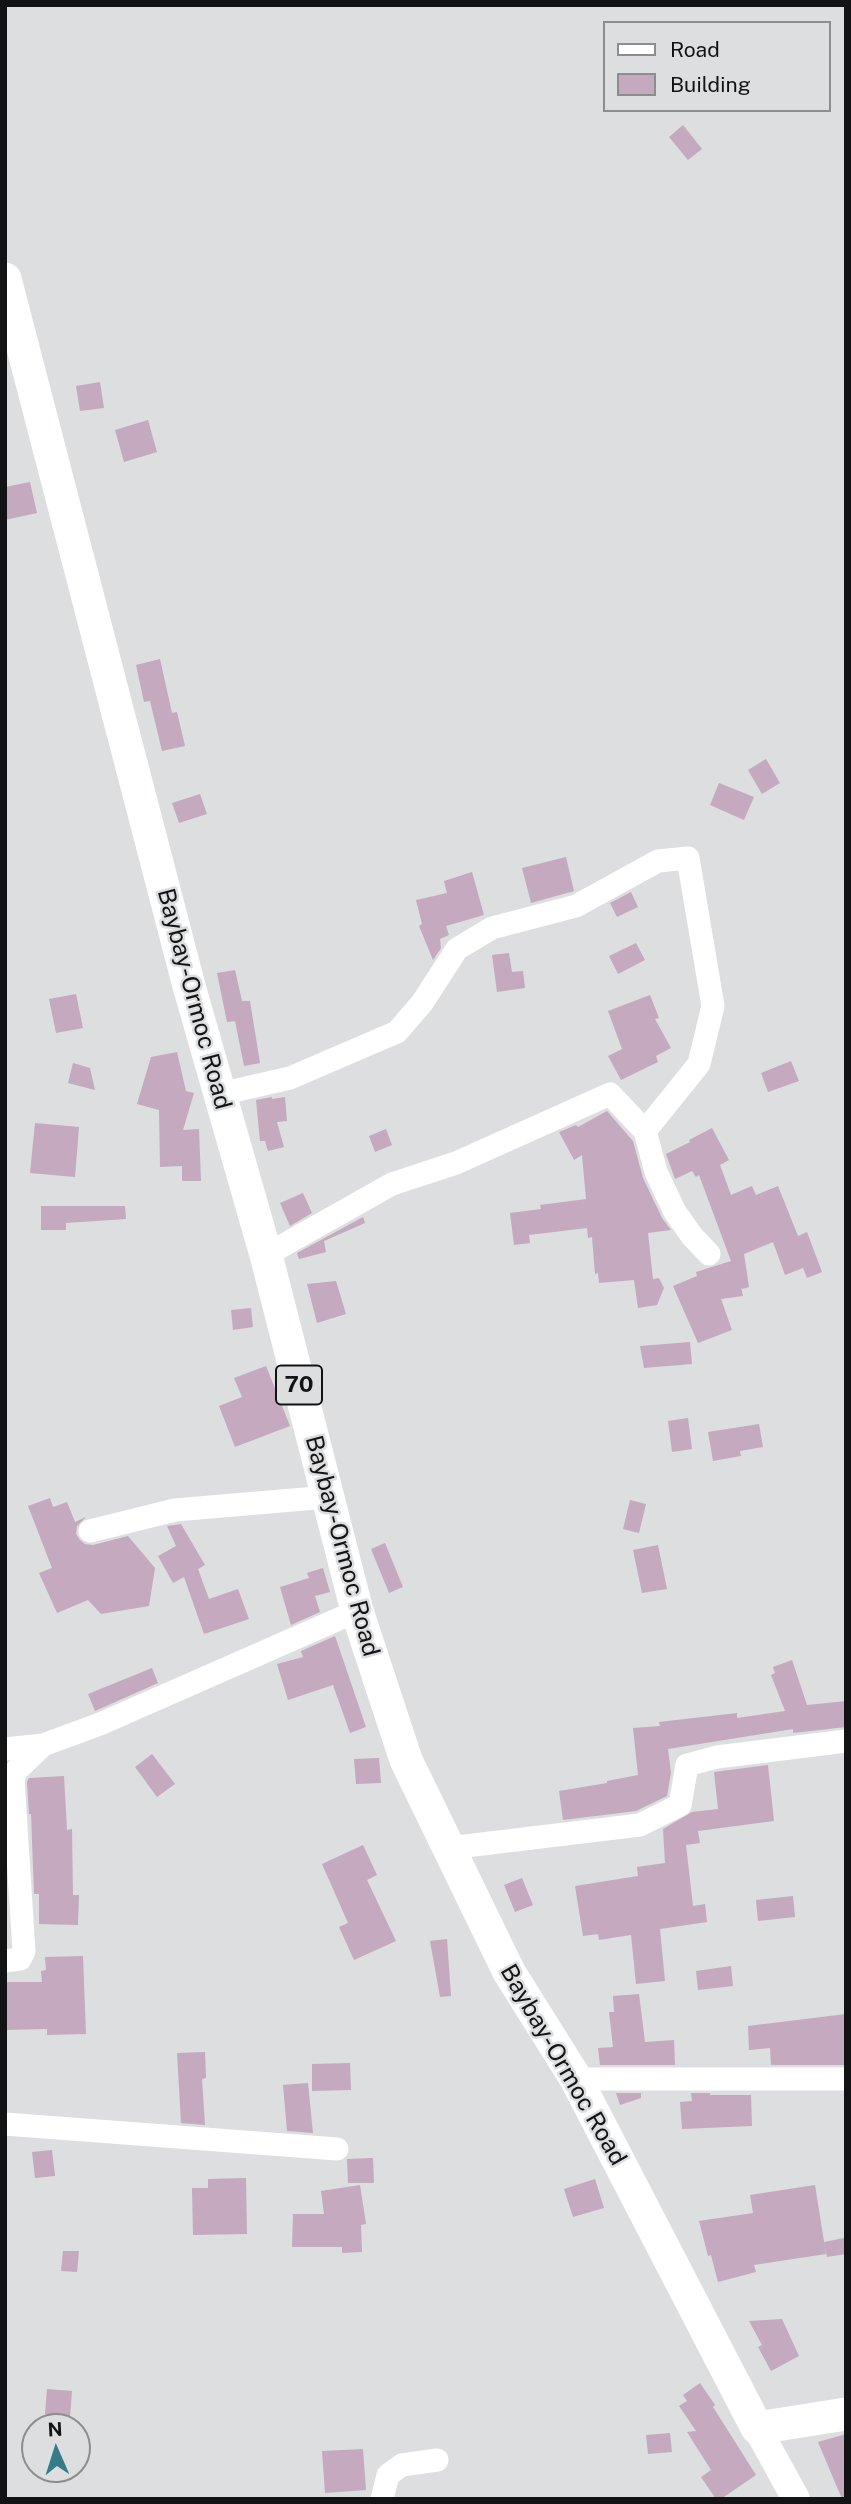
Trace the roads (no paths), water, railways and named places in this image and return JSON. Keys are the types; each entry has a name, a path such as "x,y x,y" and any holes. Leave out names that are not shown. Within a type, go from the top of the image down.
{"highway":[{"name":"Baybay-Ormoc Road","path":"5,279 15,356 266,1255 357,1611 406,1760 509,1972 576,2079 757,2428"},
{"path":"757,2428 846,2414"}],"main road":[{"name":"Baybay-Ormoc Road","path":"757,2428 796,2499"}],"street":[{"path":"220,1094 290,1079 397,1032 422,1003 457,949 492,928 576,906 658,861 688,858 713,1006 699,1064 645,1131"},
{"path":"266,1255 392,1184 456,1163 610,1094 645,1131 656,1172 676,1212 692,1236 709,1254"},
{"path":"90,1531 175,1510 328,1497"},
{"path":"5,1749 43,1745 100,1724 357,1611"},
{"path":"449,1848 640,1825 680,1805 687,1765 717,1757 846,1741"},
{"path":"5,1961 20,1959 24,1951 16,1855 14,1775 43,1745"},
{"path":"576,2079 846,2079"},
{"path":"5,2124 337,2149"},
{"path":"382,2499 388,2475 402,2465 437,2460"}]}
